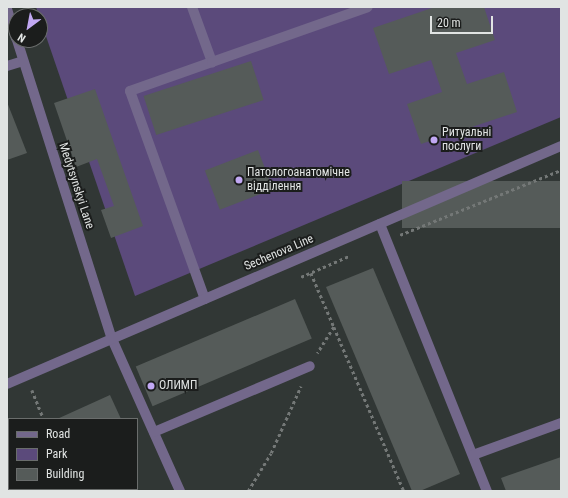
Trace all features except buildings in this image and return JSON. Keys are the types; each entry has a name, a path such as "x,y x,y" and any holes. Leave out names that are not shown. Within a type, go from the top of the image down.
{"street":[{"path":"192,7 212,62"},
{"path":"205,299 130,91 368,7"},
{"name":"Medytsynskyi Lane","path":"19,48 112,339 180,491"},
{"path":"7,66 23,61"},
{"name":"Sechenova Line","path":"7,384 561,146"},
{"path":"380,224 473,455 486,491"},
{"path":"154,432 310,366"},
{"path":"473,455 561,423"}],"path":[{"path":"334,326 404,491"},
{"path":"31,390 44,418"}],"green space":[{"path":"561,7 561,117 135,296 48,42 48,8 36,8"}],"place":[{"name":"Ритуальні послуги","path":"434,140"},
{"name":"Патологоанатомічне відділення","path":"239,180"},
{"name":"ОЛИМП","path":"151,386"}]}
